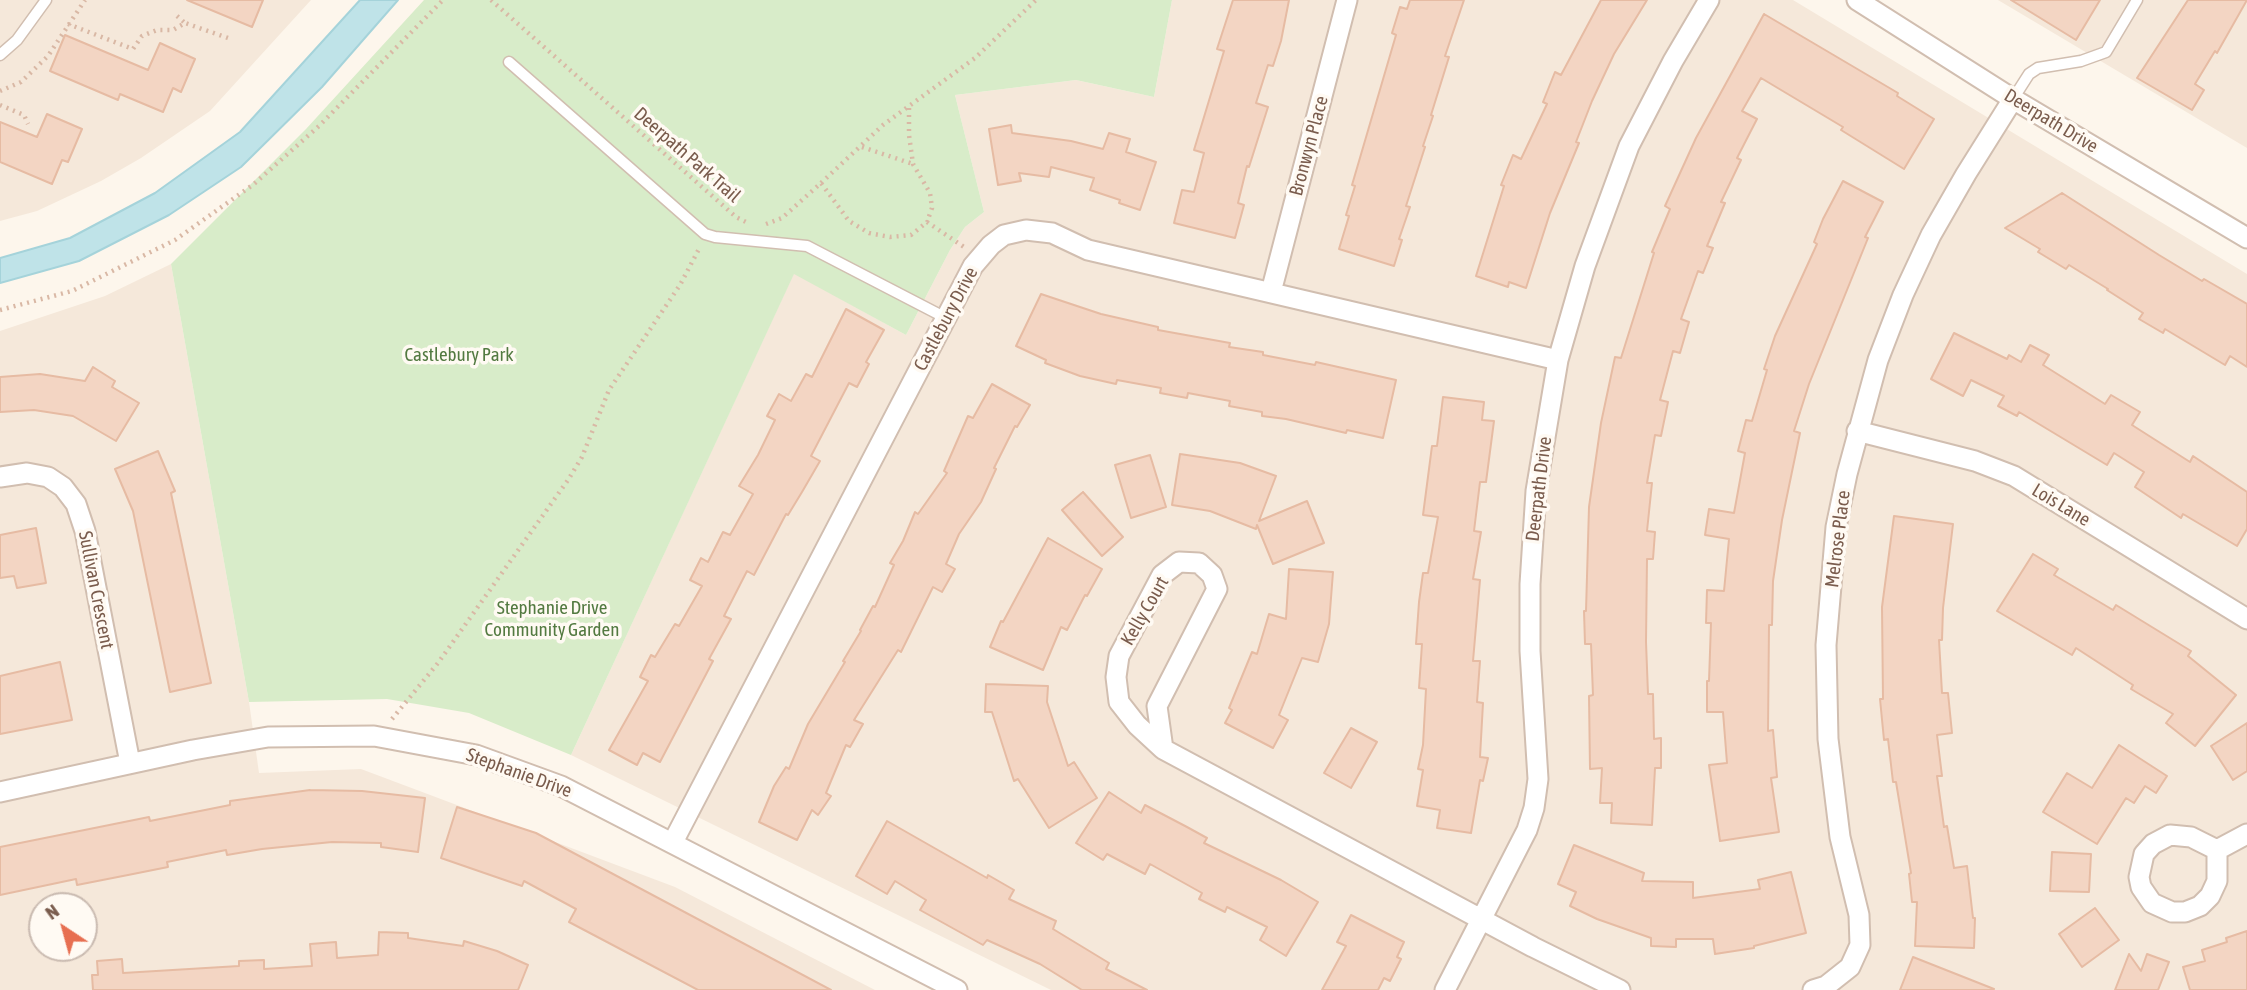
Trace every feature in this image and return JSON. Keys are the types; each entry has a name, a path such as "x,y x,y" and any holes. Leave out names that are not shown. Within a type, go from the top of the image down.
{"street":[{"name":"Bronwyn Place","path":"1271,292 1347,0"},
{"name":"Deerpath Drive","path":"1445,990 1527,831 1534,808 1538,779 1530,651 1530,584 1536,491 1558,360 1585,266 1629,146 1673,61 1709,0"},
{"name":"Deerpath Drive","path":"1857,0 2014,99 2247,238"},
{"name":"Melrose Place","path":"1813,990 1826,986 1850,967 1860,945 1859,915 1840,837 1828,738 1826,645 1836,527 1857,431 1883,347 1925,247 1966,174 2014,99"},
{"name":"Castlebury Drive","path":"673,842 979,257 1004,235 1026,230 1052,233 1088,250 1558,360"},
{"name":"Lois Lane","path":"1857,431 1975,461 2014,476 2247,619"},
{"name":"Sullivan Crescent","path":"0,477 27,473 48,477 63,487 76,504 85,531 130,763"},
{"name":"Kelly Court","path":"1163,749 1157,706 1217,589 1212,575 1199,563 1179,562 1162,575 1119,656 1116,677 1119,702 1137,725 1163,749 1482,919"},
{"name":"Stephanie Drive","path":"0,792 130,763 268,737 379,736 476,755 561,786 957,990"},
{"path":"2217,850 2247,834"},
{"path":"2171,835 2184,835 2217,850 2217,881 2210,896 2200,906 2185,912 2164,910 2152,903 2141,887 2140,863 2144,854 2153,844 2171,835"},
{"path":"1482,919 1620,990"}],"lane":[{"path":"0,55 18,40 46,0"},
{"path":"2014,99 2029,74 2038,68 2081,61 2106,52 2137,0"},
{"path":"509,62 705,233 715,237 807,246 946,318"}],"path":[{"path":"0,91 21,82 48,56 85,0"},
{"path":"0,310 72,291 175,240 254,184 319,126 443,0"},
{"name":"Deerpath Park Trail","path":"491,0 736,217 752,225 766,225 782,218 821,183"},
{"path":"909,108 913,164 930,193 932,208 927,222 911,235 890,237 869,233 849,220 821,183 883,125 975,58 1036,0"},
{"path":"177,16 185,23 228,38"},
{"path":"68,24 133,49 142,36 157,30 173,30 185,23"},
{"path":"0,105 24,115 28,124"},
{"path":"862,147 913,164"},
{"path":"927,222 979,257"},
{"path":"379,736 445,653 568,480 582,457 608,390 680,285 695,259 705,233"}],"shaded area":[{"path":"0,0 311,0 210,111 141,158 101,181 37,211 0,221"},
{"path":"1172,0 1793,0 2247,274 2247,990 1051,990 571,755 794,273 906,335 950,250 965,227 984,212 955,95 1076,80 1154,97"},
{"path":"1998,0 2247,0 2247,148"},
{"path":"171,264 249,702 259,773 361,769 675,887 875,990 0,990 0,331 105,296"}],"green space":[{"name":"Castlebury Park","path":"424,0 1172,0 1154,97 1076,80 955,95 984,212 965,227 950,250 906,335 794,274 571,755 469,713 387,699 249,702 171,264 306,129"}],"water":[{"path":"360,0 398,0 322,87 241,167 169,215 79,261 0,283 0,258 70,238 155,193 240,132"}],"building":[{"path":"187,0 263,0 252,27"},
{"path":"1233,0 1289,0 1273,66 1268,65 1256,103 1268,107 1249,167 1247,166 1238,203 1244,205 1235,238 1174,223 1182,190 1194,192 1204,153 1194,150 1224,51 1217,49"},
{"path":"1410,0 1464,0 1445,56 1449,57 1406,206 1410,207 1399,239 1402,240 1394,266 1339,249 1349,216 1346,215 1355,186 1352,185 1396,35 1392,33 1400,7 1407,9"},
{"path":"1601,0 1647,0 1614,54 1592,101 1576,142 1579,143 1550,213 1526,288 1509,282 1508,287 1476,276 1504,186 1501,185 1513,155 1521,159 1547,104 1543,102 1555,72 1561,75"},
{"path":"2011,0 2100,0 2076,40"},
{"path":"2188,0 2247,0 2217,53 2215,51 2195,84 2204,90 2192,110 2137,78"},
{"path":"1764,14 1898,93 1897,96 1934,119 1904,169 1841,130 1843,127 1761,78 1742,111 1757,119 1737,158 1741,160 1721,202 1725,203 1707,246 1713,248 1703,273 1698,271 1681,319 1689,322 1680,353 1673,351 1660,400 1668,402 1661,436 1655,435 1647,483 1652,483 1647,531 1655,532 1653,559 1647,559 1648,694 1653,694 1654,739 1661,738 1661,768 1655,768 1652,825 1611,823 1612,803 1600,803 1602,768 1590,769 1589,696 1593,695 1591,644 1585,644 1584,611 1589,507 1601,423 1615,357 1621,358 1654,253 1652,252 1670,209 1665,206 1696,138"},
{"path":"65,35 148,70 160,43 195,59 181,92 173,88 163,112 120,94 118,100 50,71"},
{"path":"47,114 82,129 68,162 62,160 52,184 0,162 0,122 37,137"},
{"path":"1011,125 1012,133 1071,141 1103,149 1109,133 1130,139 1126,152 1156,162 1140,210 1090,190 1094,178 1051,167 1049,177 1019,173 1021,181 998,185 989,129"},
{"path":"1843,181 1883,202 1865,237 1868,238 1809,384 1794,431 1800,433 1782,520 1773,581 1772,625 1769,625 1768,731 1773,730 1777,777 1771,778 1779,832 1720,841 1709,765 1727,763 1723,712 1707,712 1711,623 1706,623 1707,590 1724,591 1729,539 1705,535 1709,509 1734,513 1745,453 1738,451 1746,420 1752,421 1775,336 1817,244 1814,242 1823,219"},
{"path":"2062,193 2202,281 2204,279 2247,304 2247,367 2230,356 2225,365 2165,329 2163,333 2139,319 2143,313 2108,289 2069,265 2066,269 2005,228"},
{"path":"1041,294 1101,314 1158,327 1158,330 1230,343 1229,347 1263,352 1263,355 1315,365 1316,362 1396,380 1383,438 1262,416 1262,412 1229,406 1230,401 1188,393 1187,398 1160,393 1161,388 1117,380 1116,384 1080,376 1045,363 1046,360 1016,346"},
{"path":"846,309 884,330 866,362 869,364 857,387 849,383 811,456 820,461 788,515 786,514 754,575 747,571 724,616 731,619 709,659 713,661 660,762 643,753 637,765 609,750 648,681 640,677 651,655 655,657 675,624 679,626 702,586 690,580 701,558 708,562 723,532 730,535 753,494 739,486 775,420 767,416 779,394 791,401 806,374 812,377"},
{"path":"1954,333 2007,359 2009,355 2021,362 2030,345 2049,355 2043,365 2105,404 2111,395 2140,412 2132,425 2190,462 2193,456 2247,492 2247,529 2237,546 2183,514 2181,518 2135,487 2144,472 2114,453 2107,465 2019,412 2017,416 1998,406 2004,396 1971,380 1963,396 1931,379"},
{"path":"93,367 115,381 112,387 139,403 116,441 73,416 34,410 0,412 0,377 40,374 85,381"},
{"path":"992,384 1030,405 1017,427 1015,426 981,502 959,534 946,564 955,569 942,592 933,587 901,652 898,650 854,720 863,724 850,747 846,745 826,793 831,796 818,815 812,810 797,840 759,822 774,786 786,767 789,769 808,724 845,662 843,661 873,606 875,607 894,565 890,563 915,512 918,514 947,473 944,471 968,416 973,418"},
{"path":"1443,397 1484,402 1482,420 1494,421 1486,482 1480,482 1474,531 1481,532 1473,579 1480,580 1473,661 1480,661 1477,702 1483,703 1480,757 1488,758 1483,781 1480,780 1471,833 1437,828 1440,810 1417,806 1423,770 1418,769 1423,745 1426,689 1419,688 1422,644 1416,644 1419,602 1423,573 1428,573 1438,517 1423,515 1432,446 1437,446"},
{"path":"158,451 175,491 171,493 211,683 170,692 133,511 115,469"},
{"path":"1180,454 1240,463 1276,476 1259,521 1307,501 1324,543 1273,564 1257,525 1256,529 1210,511 1172,505"},
{"path":"1150,455 1166,507 1131,518 1115,465"},
{"path":"1083,492 1123,537 1102,556 1062,510"},
{"path":"1894,516 1953,524 1942,640 1939,640 1942,693 1948,693 1952,733 1937,735 1942,776 1937,776 1944,827 1947,826 1954,868 1967,866 1975,918 1974,948 1915,946 1917,902 1912,902 1911,873 1896,782 1893,782 1888,739 1884,740 1880,699 1883,699 1882,607"},
{"path":"36,528 46,583 17,588 14,576 0,578 0,535"},
{"path":"1048,538 1102,569 1067,630 1061,627 1043,670 990,647 1001,621 1003,622"},
{"path":"2033,554 2058,569 2054,575 2113,610 2116,605 2191,651 2188,656 2236,695 2195,746 2166,723 2173,714 2131,689 2133,685 2076,648 2072,655 1997,611"},
{"path":"1289,569 1333,572 1329,624 1318,662 1302,658 1279,715 1288,720 1273,748 1225,723 1252,652 1257,654 1269,614 1286,619"},
{"path":"60,662 72,720 0,734 0,676"},
{"path":"986,684 1048,686 1047,702 1068,766 1074,762 1097,798 1049,828 1018,779 1014,781 992,712 985,712"},
{"path":"2247,723 2247,771 2233,780 2211,746"},
{"path":"1351,728 1377,742 1351,788 1324,773"},
{"path":"2119,745 2167,776 2156,793 2145,786 2134,803 2126,798 2097,844 2043,812 2067,773 2092,788"},
{"path":"310,790 362,791 425,798 418,852 381,847 381,843 332,842 227,855 226,850 167,862 168,867 128,875 77,885 76,879 0,895 0,847 149,817 150,821 230,805 230,801"},
{"path":"1109,792 1141,813 1145,805 1187,827 1207,838 1204,843 1281,880 1318,902 1286,956 1260,940 1267,927 1227,907 1225,912 1199,899 1202,893 1150,864 1145,874 1107,854 1103,860 1076,843"},
{"path":"457,807 536,833 831,990 698,990 569,922 576,909 524,881 522,886 441,858"},
{"path":"887,821 987,878 988,875 1014,890 1009,899 1056,921 1053,929 1109,963 1106,969 1147,990 1082,990 1040,964 987,940 983,945 920,910 926,900 895,881 887,894 856,876"},
{"path":"1574,845 1644,873 1642,881 1693,882 1693,898 1760,889 1758,880 1791,872 1806,933 1754,948 1715,954 1713,939 1676,939 1676,947 1651,946 1651,938 1597,919 1570,906 1576,892 1558,884"},
{"path":"2052,852 2091,854 2089,892 2050,891"},
{"path":"2095,908 2119,940 2082,967 2059,934"},
{"path":"1351,915 1404,942 1397,957 1401,959 1390,981 1384,978 1378,990 1322,990 1346,946 1337,942"},
{"path":"2247,931 2247,990 2190,990 2183,967 2205,961 2202,950 2227,942 2226,938"},
{"path":"379,932 408,933 408,938 463,946 464,941 497,951 528,965 518,990 93,990 92,975 98,975 98,961 122,959 123,973 239,966 239,961 264,960 264,969 312,966 310,944 336,942 337,958 378,955"},
{"path":"2129,954 2141,971 2147,954 2169,962 2158,990 2115,990"},
{"path":"1913,957 1994,989 1900,990"}],"park label":[{"name":"Stephanie Drive Community Garden","path":"552,619"}]}
